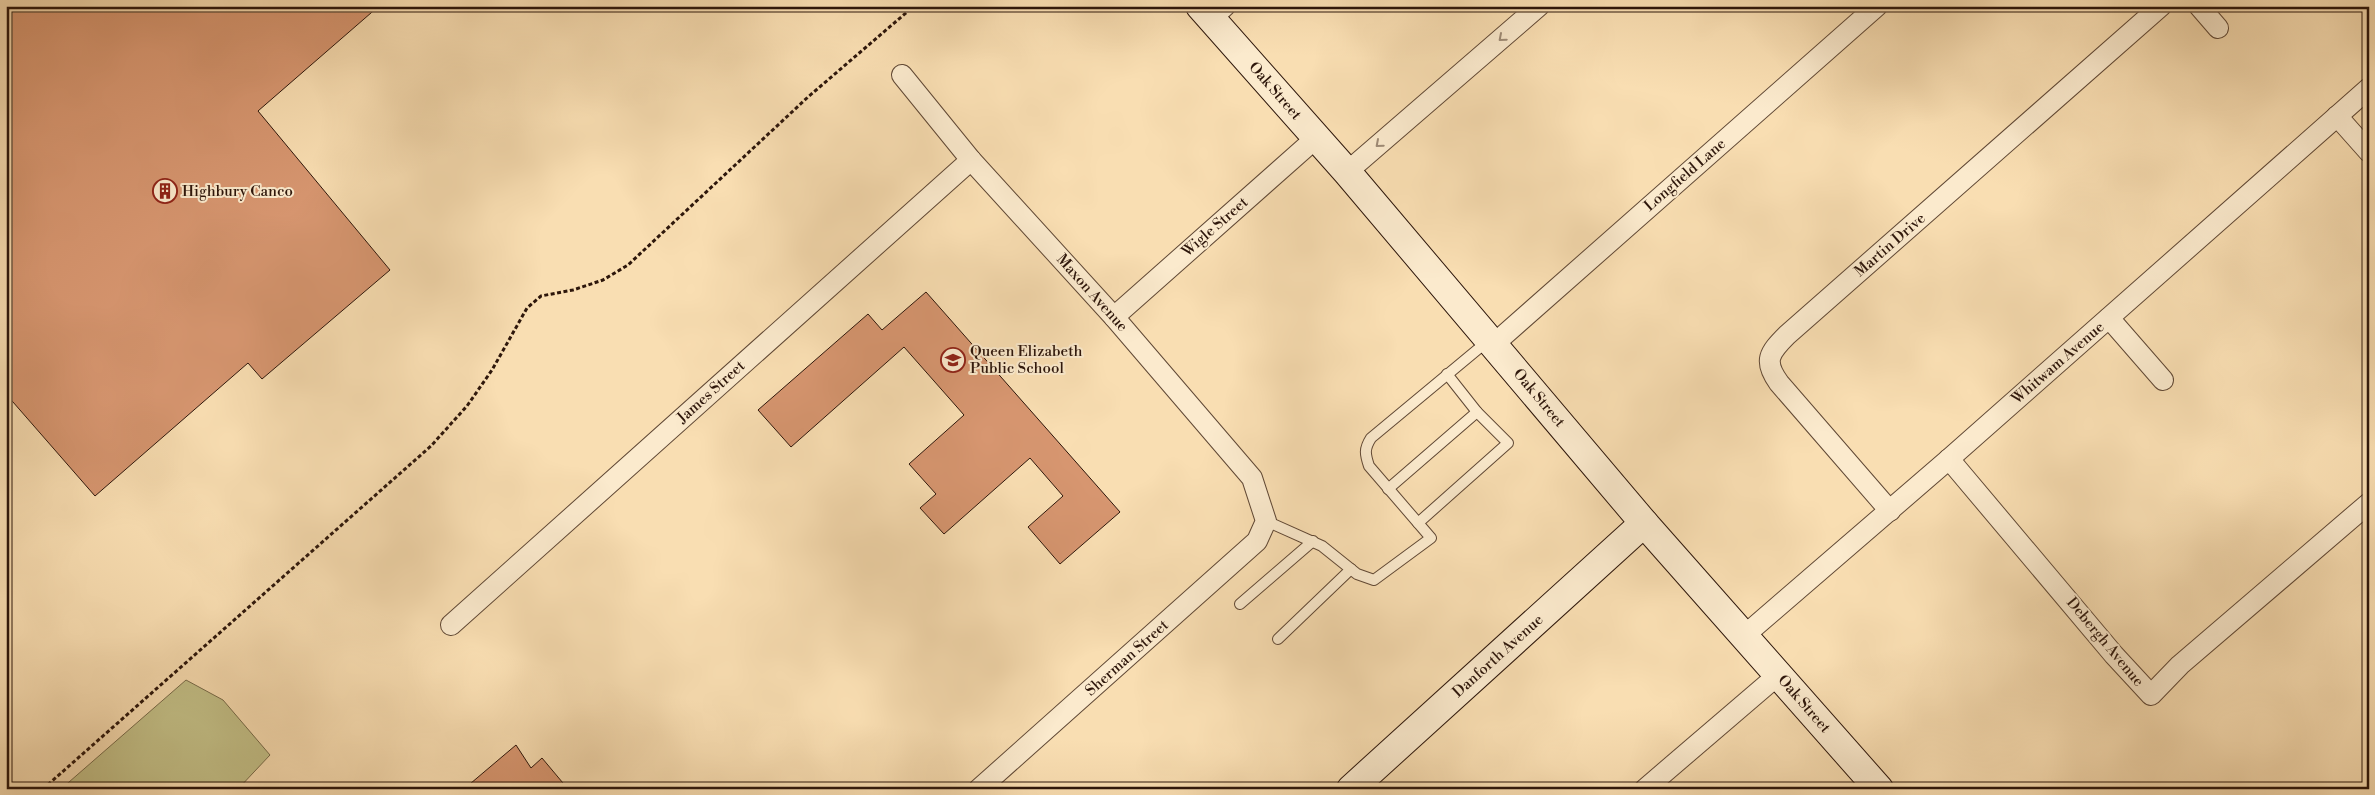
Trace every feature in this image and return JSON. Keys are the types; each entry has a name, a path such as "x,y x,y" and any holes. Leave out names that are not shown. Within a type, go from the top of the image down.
{"street":[{"path":"1346,172 1539,6"},
{"name":"Longfield Lane","path":"1492,342 1876,6"},
{"name":"Martin Drive","path":"1890,510 1779,383 1771,372 1769,362 1772,351 1787,335 2161,6"},
{"path":"2199,6 2218,28"},
{"name":"Oak Street","path":"1212,10 1316,138 1492,342 1644,523 1879,789"},
{"name":"Maxon Avenue","path":"902,75 971,160 1114,317 1252,478 1266,521"},
{"name":"Whitwam Avenue","path":"1745,636 1949,459 2369,88"},
{"path":"2337,116 2369,152"},
{"name":"Wigle Street","path":"1114,317 1316,138"},
{"name":"James Street","path":"451,625 971,160"},
{"path":"2108,318 2163,380"},
{"name":"Debergh Avenue","path":"1949,459 2114,655 2151,695 2180,666 2369,503"},
{"name":"Sherman Street","path":"979,789 1257,541 1266,521"},
{"name":"Danforth Avenue","path":"1351,789 1644,523"},
{"path":"1645,789 1778,675"}],"lane":[{"path":"1266,521 1313,541 1357,574 1374,580 1431,538 1369,466 1365,455 1365,446 1371,438 1447,374 1492,342"},
{"path":"1418,523 1508,443 1478,412 1447,374"},
{"path":"1388,488 1478,412"},
{"path":"1240,604 1313,541"},
{"path":"1278,638 1351,569"}],"path":[{"path":"43,789 431,446 467,406 492,370 527,308 541,296 573,290 603,280 628,265 808,97 914,6"}],"shaded area":[{"path":"186,680 223,700 270,755 238,789 61,789"}],"building":[{"name":"Highbury Canco","path":"6,6 379,6 258,111 390,270 262,379 248,363 95,496 6,394"},
{"path":"926,292 1120,512 1060,564 1028,527 1063,496 1030,458 944,534 920,508 936,494 909,464 964,415 904,347 791,447 758,410 868,314 882,330"},
{"path":"516,745 531,768 542,758 568,789 464,789"}],"place":[{"name":"Highbury Canco","path":"165,191"},
{"name":"Queen Elizabeth Public School","path":"953,360"}]}
